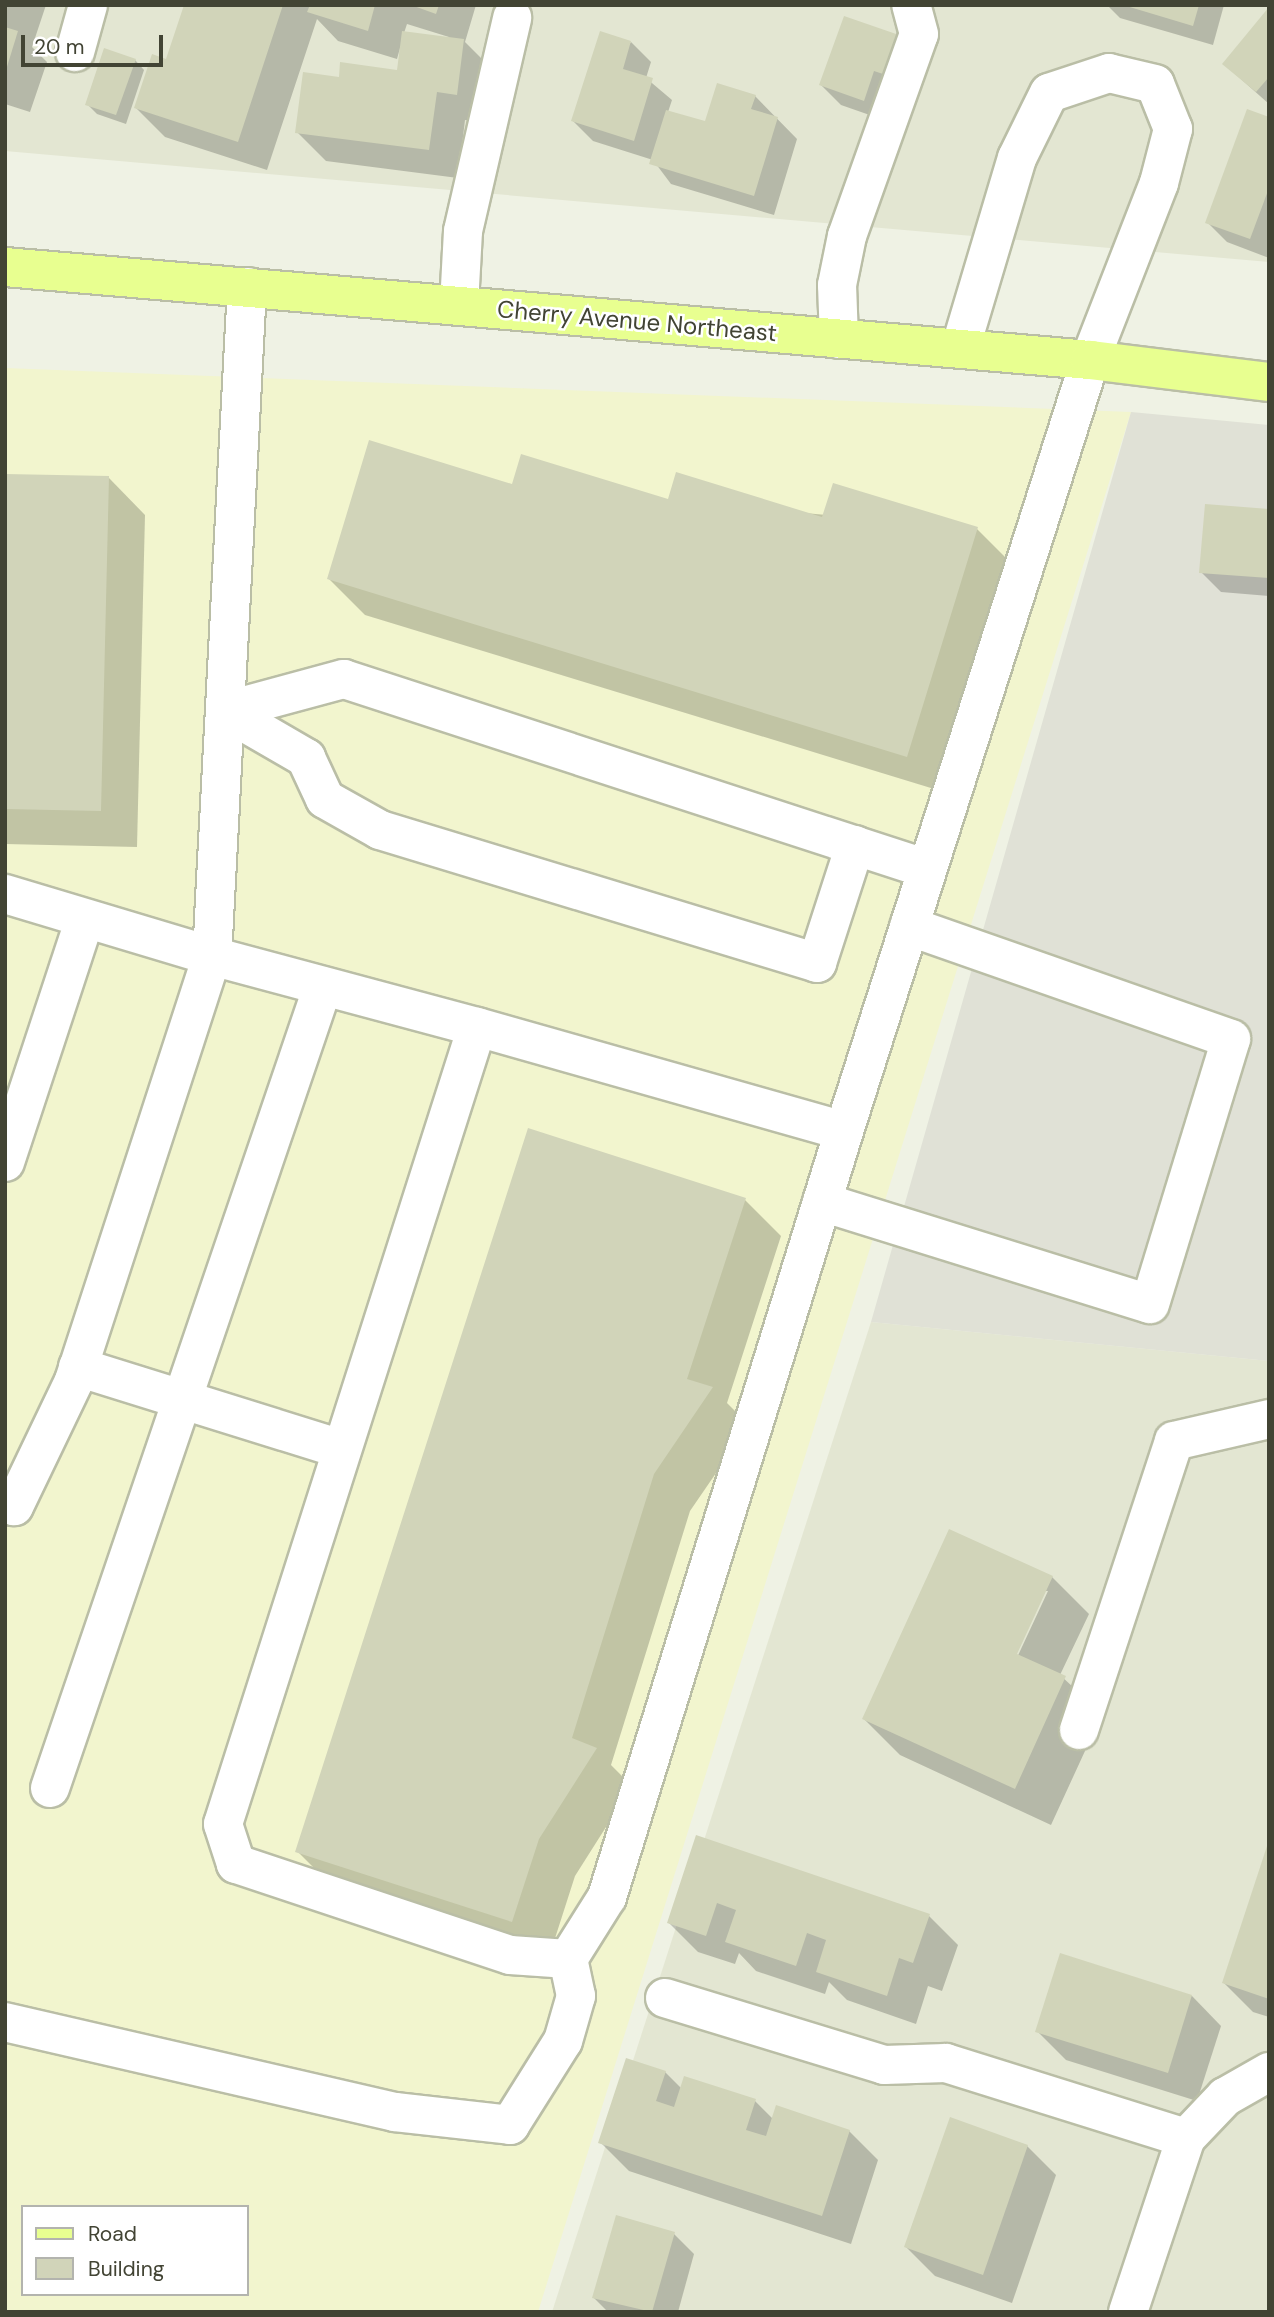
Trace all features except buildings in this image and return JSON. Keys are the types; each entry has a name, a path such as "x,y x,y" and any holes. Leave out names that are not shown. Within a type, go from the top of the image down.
{"main road":[{"name":"Cherry Avenue Northeast","path":"5,267 1090,360 1269,382"}],"street":[{"path":"75,52 88,5"},
{"path":"839,339 837,285 847,236 919,34 911,5"},
{"path":"459,305 463,231 512,18"},
{"path":"5,2022 395,2112 510,2125 563,2041 576,1996 568,1959 607,1897 844,1131 1090,360 1159,183 1173,129 1155,84 1110,73 1049,93 1017,158 960,349"},
{"path":"5,1503 14,1506 78,1367 212,956 247,287"},
{"path":"225,711 344,679 927,869"},
{"path":"225,711 306,758 325,799 380,830 817,963 855,845"},
{"path":"5,894 212,956 477,1027 844,1131"},
{"path":"5,1162 85,919"},
{"path":"822,1202 1150,1304 1231,1039 909,926"},
{"path":"50,1788 323,986"},
{"path":"477,1027 223,1824 236,1864 510,1955 568,1959"},
{"path":"78,1367 342,1448"},
{"path":"1079,1730 1174,1441 1269,1419"},
{"path":"665,1998 884,2065 946,2063 1186,2138"},
{"path":"1128,2312 1186,2138 1226,2098 1269,2073"}],"shaded area":[{"path":"5,5 1269,5 1269,262 5,151"},
{"path":"5,368 1131,412 538,2312 5,2312"},
{"path":"1131,412 1269,425 1269,1361 871,1322"},
{"path":"871,1322 1269,1361 1269,2312 552,2312"}]}
